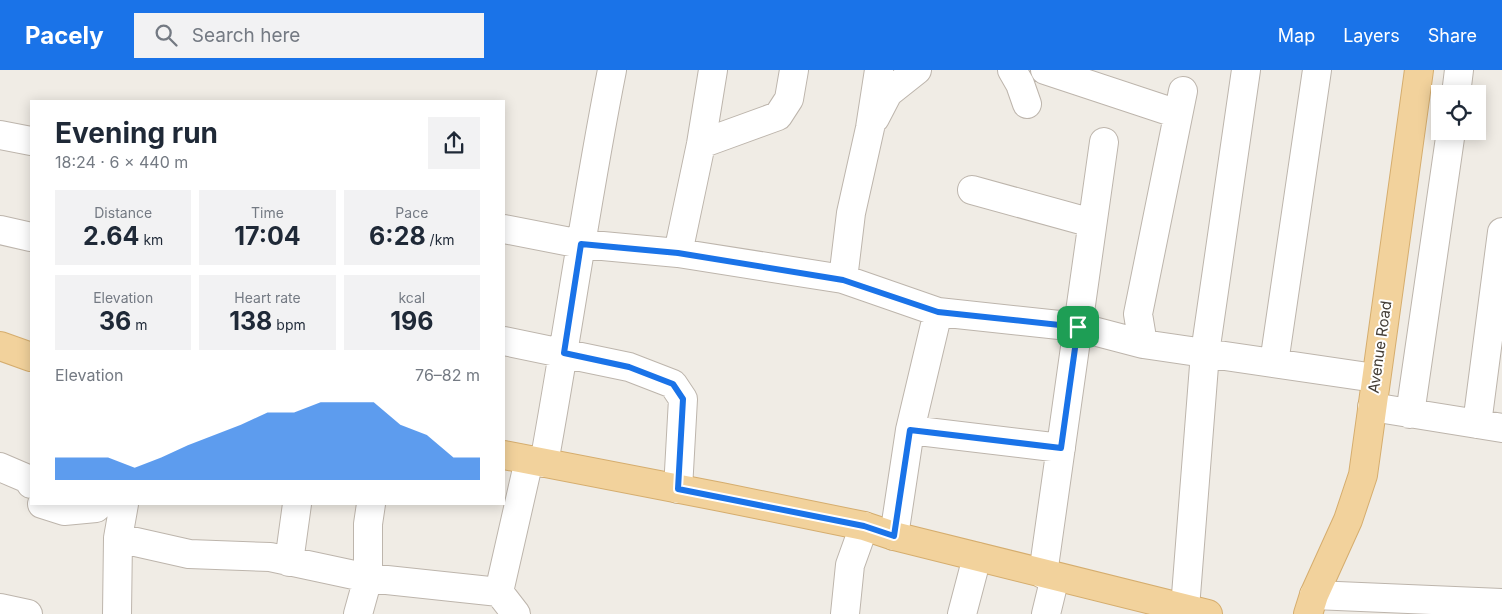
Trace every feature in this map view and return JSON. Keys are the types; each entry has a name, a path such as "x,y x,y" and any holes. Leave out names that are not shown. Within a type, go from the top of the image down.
{"main road":[{"name":"Avenue Road","path":"1311,605 1348,520 1363,475 1419,70"},
{"path":"0,346 30,357"},
{"path":"526,459 864,526 894,536 1049,576 1197,611"}],"street":[{"path":"499,592 526,459 564,353 612,70"},
{"path":"678,253 701,144 713,70"},
{"path":"701,144 778,116 789,100 794,70"},
{"path":"843,280 850,213 870,128 879,70"},
{"path":"870,128 888,93 917,70"},
{"path":"1012,70 1020,84 1027,104"},
{"path":"1045,70 1181,102 1138,314 1143,344"},
{"path":"1197,611 1205,353 1246,70"},
{"path":"1274,364 1317,70"},
{"path":"1458,85 1460,70"},
{"path":"0,135 30,141"},
{"path":"1410,414 1450,140"},
{"path":"1046,614 1061,448 1104,142"},
{"path":"972,190 1092,223"},
{"path":"505,229 581,244 678,253 843,280 938,312 1078,327 1143,344 1376,378"},
{"path":"0,230 30,236"},
{"path":"1372,408 1490,426 1502,232"},
{"path":"894,536 910,430 938,312"},
{"path":"505,341 629,367 673,384 683,399 678,489"},
{"path":"910,430 1061,448"},
{"path":"0,467 28,478 30,482"},
{"path":"45,505 64,511 96,508 99,505"},
{"path":"117,614 118,538 124,505"},
{"path":"289,562 298,505"},
{"path":"358,614 368,578 368,524 371,505"},
{"path":"845,614 850,566 864,526"},
{"path":"118,538 190,554 270,557 368,578 499,592 516,614"},
{"path":"962,614 977,557"},
{"path":"1311,605 1502,603"},
{"path":"0,608 28,614"}],"route":[{"path":"581,244 678,253 843,280 938,312 1078,327 1061,448 910,430 894,536 864,526 678,489 683,399 673,384 629,367 564,353 581,244"}]}
